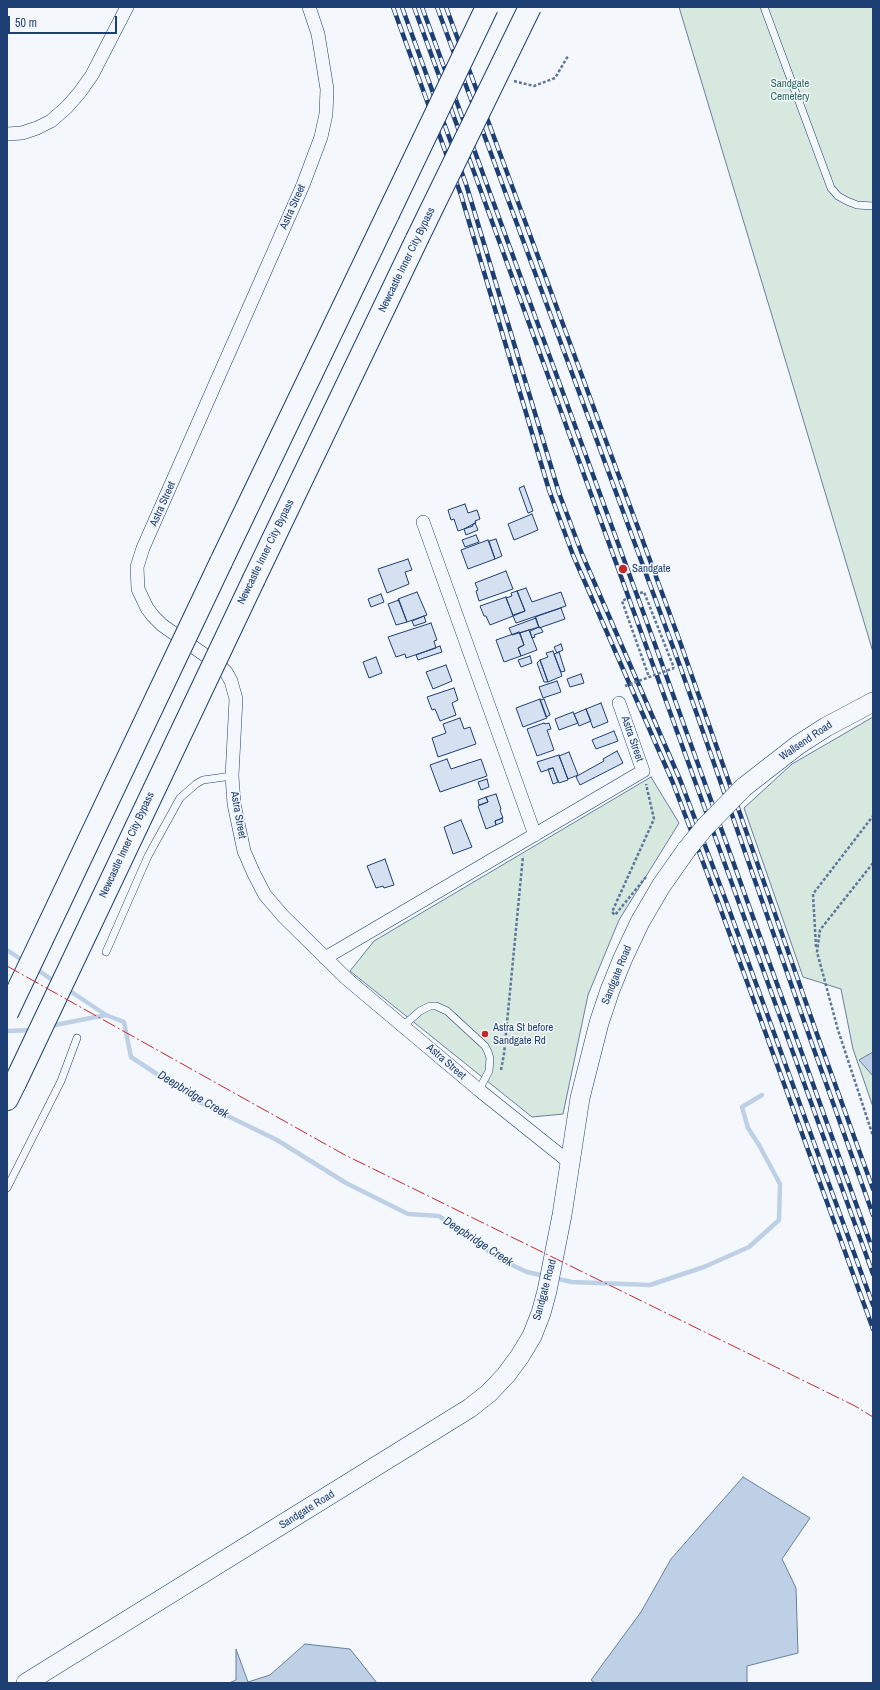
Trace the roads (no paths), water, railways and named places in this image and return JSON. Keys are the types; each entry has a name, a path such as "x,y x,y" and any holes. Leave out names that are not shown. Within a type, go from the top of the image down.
{"highway":[{"path":"7,1013 487,7"},
{"name":"Newcastle Inner City Bypass","path":"11,1091 254,579 530,7"}],"main road":[{"name":"Wallsend Road","path":"744,787 798,745 826,726 873,702"},
{"name":"Sandgate Road","path":"22,1683 33,1678 470,1408 489,1393 506,1375 532,1336 541,1313 547,1291 554,1261 580,1098 599,1023 610,990 640,922 661,886 687,849 705,827 744,787"}],"street":[{"path":"7,134 22,133 38,128 51,121 67,107 92,75 127,7"},
{"name":"Astra Street","path":"309,7 318,34 327,89 326,114 321,137 303,185 143,548 137,567 138,589 147,608 162,625 219,665 226,672 231,681 236,699 232,776 234,804 244,851 254,874 270,900 325,958 348,979 479,1090 569,1162"},
{"path":"423,522 530,838"},
{"name":"Astra Street","path":"325,958 643,771 619,702"}],"lane":[{"path":"764,7 831,188 838,196 847,201 857,205 873,206"},
{"path":"106,952 148,856 180,798 203,780 232,776"},
{"path":"404,1025 420,1011 430,1006 436,1006 447,1011 485,1046 488,1052 490,1058 489,1071 479,1090"},
{"path":"7,1188 61,1081 77,1038"}],"water":[{"path":"873,1052 873,1076 859,1060"},
{"path":"743,1477 810,1518 782,1559 796,1588 798,1653 747,1666 747,1683 595,1683 591,1680 641,1612 671,1559"},
{"path":"305,1644 350,1649 377,1683 229,1683 236,1680 236,1649 248,1682 270,1675"}],"waterway":[{"path":"7,950 25,962"},
{"path":"35,968 55,982"},
{"path":"50,1026 106,1015 67,989"},
{"name":"Deepbridge Creek","path":"106,1015 124,1022 131,1057 201,1103 277,1140 346,1183 408,1214 439,1216 501,1260 527,1272 545,1276"},
{"path":"7,1031 33,1030"},
{"name":"Deepbridge Creek","path":"554,1278 572,1282 650,1285 704,1267 749,1247 779,1220 780,1184 748,1128 742,1107 762,1095"}],"railway":[{"path":"393,7 461,195 549,490 573,555 673,783 718,902 873,1329"},
{"path":"402,7 466,184 559,493 582,554 681,782 726,901 873,1305"},
{"path":"414,7 873,1274"},
{"path":"422,7 657,650 873,1251"},
{"path":"437,7 680,666 873,1215"},
{"path":"446,7 679,639 818,1037 873,1189"}],"place":[{"name":"Sandgate","path":"623,569"},
{"name":"Astra St before Sandgate Rd","path":"485,1034"}],"park label":[{"name":"Sandgate Cemetery","path":"790,90"}]}
